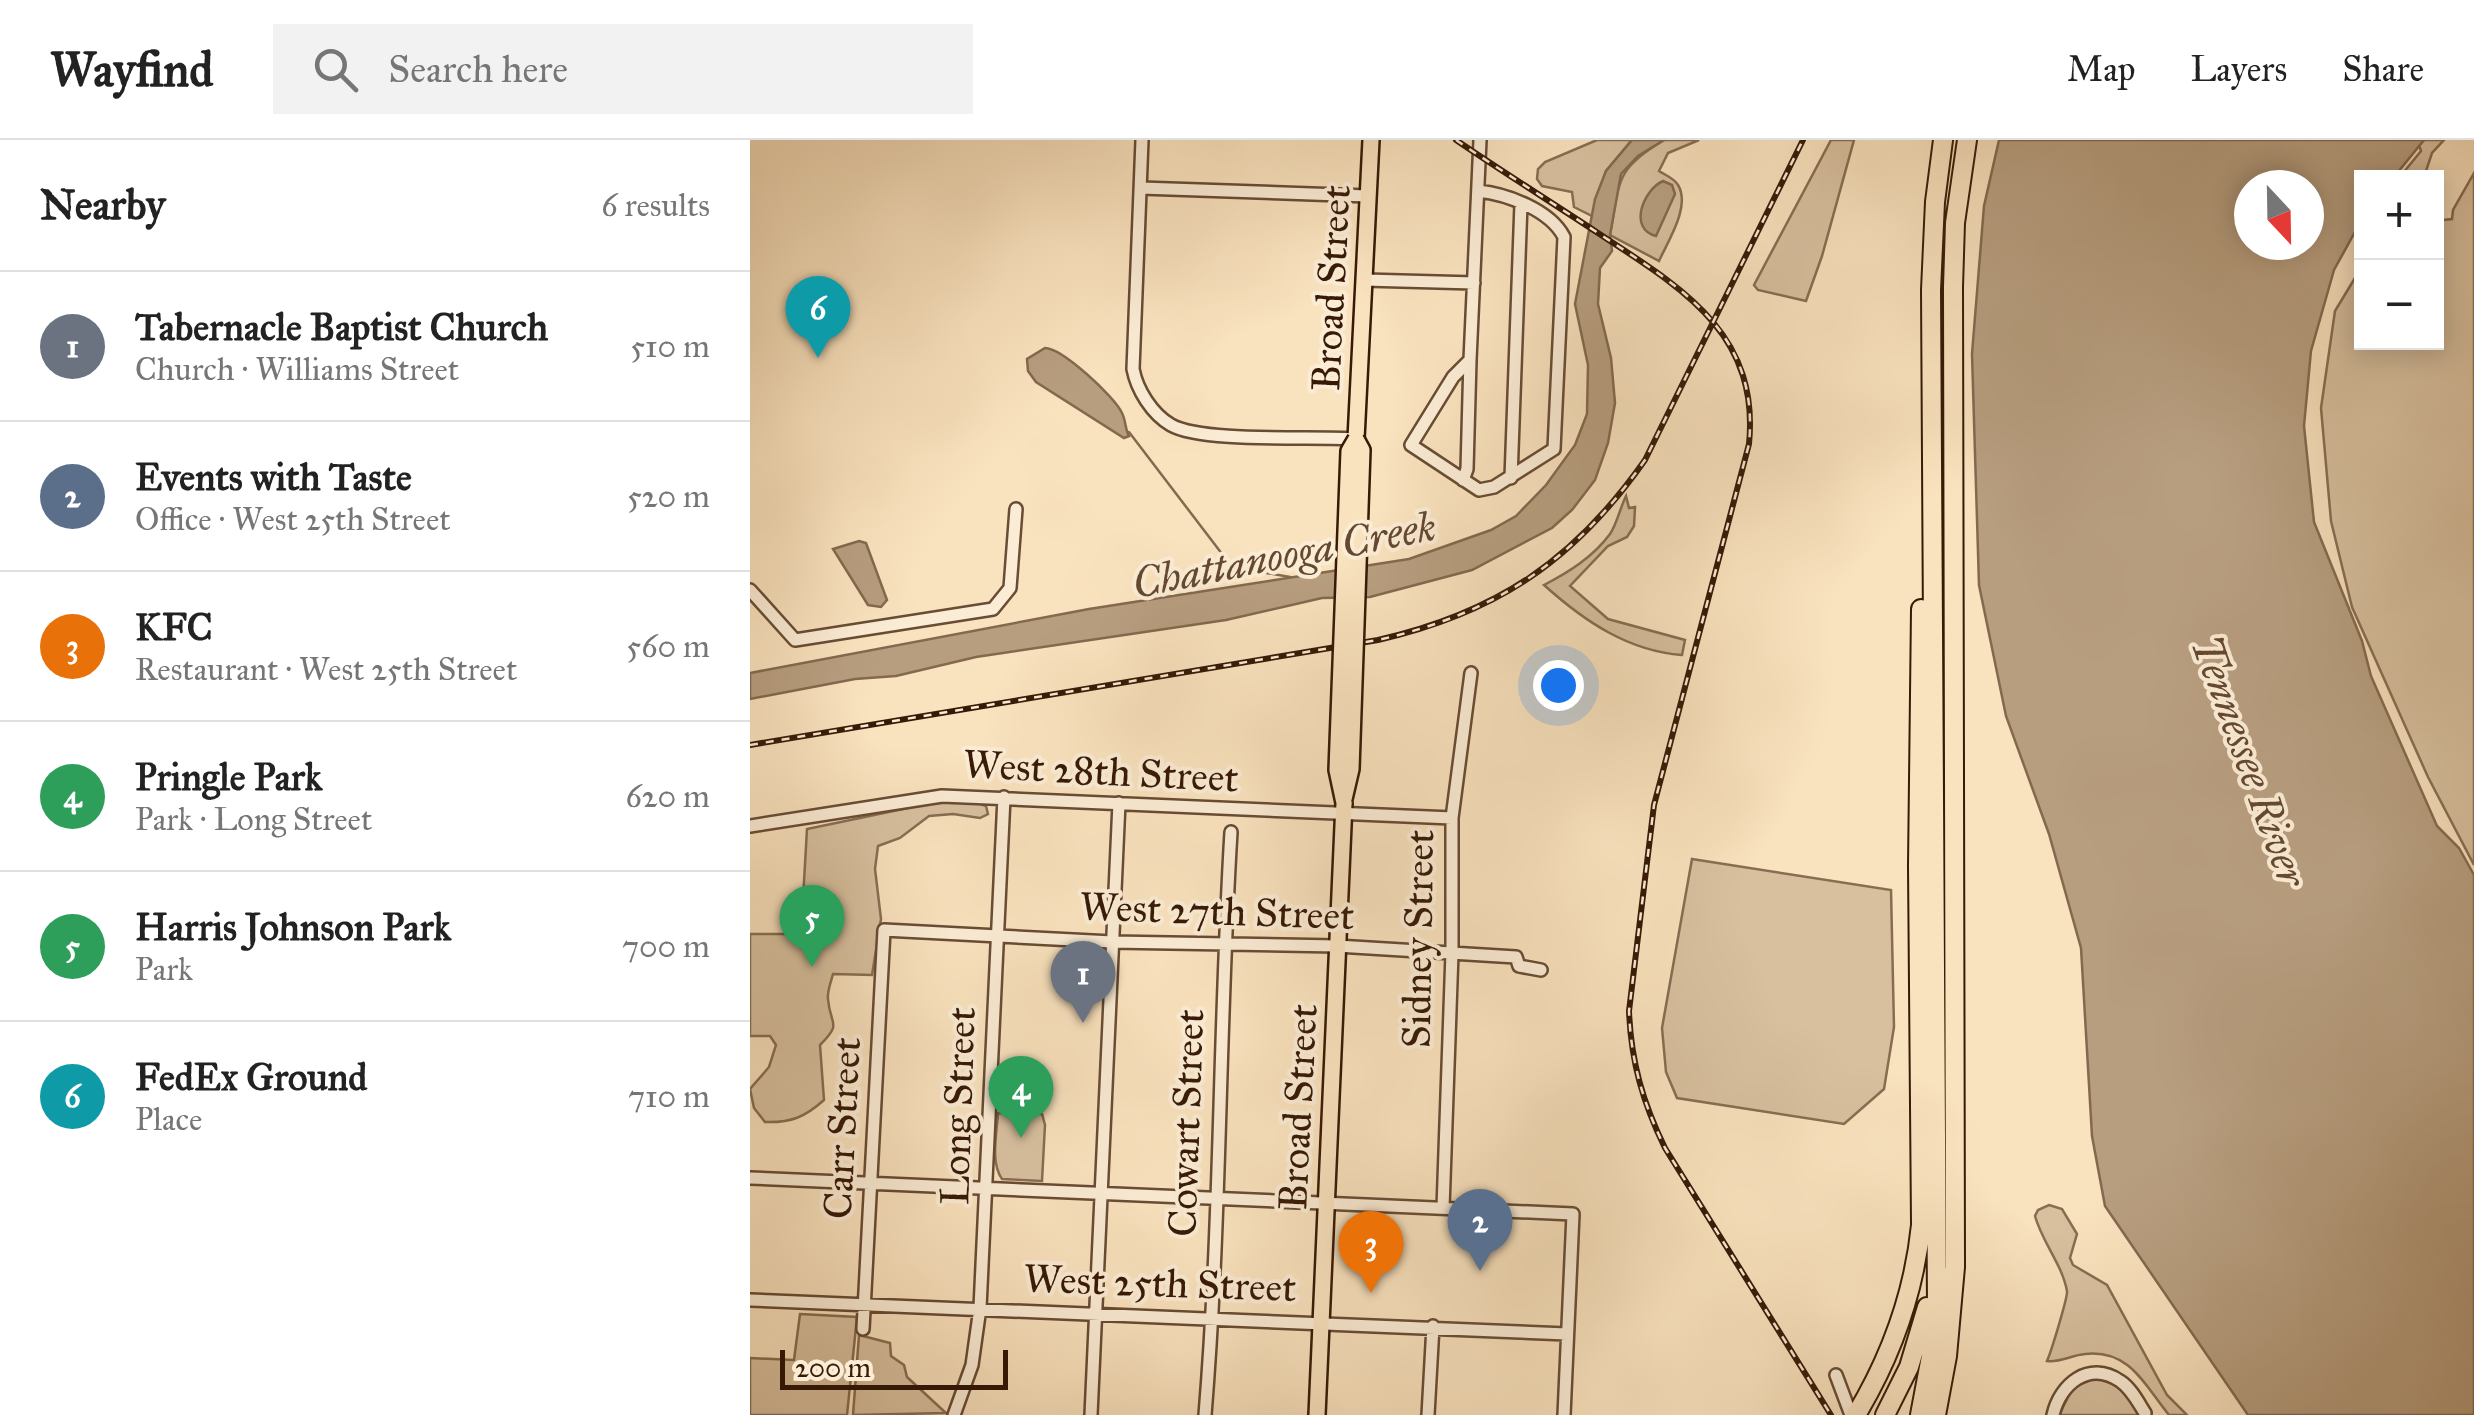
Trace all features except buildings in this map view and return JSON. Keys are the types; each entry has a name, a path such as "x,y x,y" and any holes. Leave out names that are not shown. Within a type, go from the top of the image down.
{"highway":[{"path":"1920,1415 1933,1346 1936,1252 1931,290 1935,202 1943,140"},
{"path":"1946,1415 1957,1336 1953,287 1955,223 1966,140"},
{"path":"1853,1415 1870,1390 1906,1310 1921,1225 1919,722 1924,502 1932,477"},
{"path":"1885,1415 1910,1367 1922,1332 1936,1252"},
{"path":"1936,1415 1947,1356 1955,1267"}],"main road":[{"name":"Broad Street","path":"1317,1415 1343,809 1352,769 1362,450 1356,439 1371,140"}],"street":[{"path":"1142,140 1133,369 1136,384 1159,416 1198,434 1356,439"},
{"path":"1463,480 1467,469 1480,140"},
{"path":"1141,188 1368,196"},
{"path":"1470,360 1453,377 1411,445 1479,490 1511,478 1554,449 1564,237 1557,226 1521,204 1499,193 1478,191"},
{"path":"1511,478 1521,204"},
{"path":"1365,280 1474,283"},
{"path":"750,590 795,640 993,609 1010,588 1016,509"},
{"name":"Sidney Street","path":"1442,1208 1452,953 1452,818 1470,674"},
{"name":"West 28th Street","path":"750,826 942,796 1343,809 1452,818"},
{"name":"Long Street","path":"954,1415 972,1366 980,1308 1004,797"},
{"path":"1090,1415 1119,803"},
{"name":"Cowart Street","path":"1205,1415 1213,1320 1230,832"},
{"name":"West 27th Street","path":"884,930 1452,953 1516,957 1519,966 1541,970"},
{"name":"Carr Street","path":"863,1329 884,930"},
{"path":"750,1178 1573,1214 1564,1415"},
{"name":"West 25th Street","path":"750,1300 1568,1334"},
{"path":"1428,1415 1433,1326"},
{"path":"2054,1415 2065,1388 2092,1372 2128,1387 2145,1414"},
{"path":"1836,1375 1853,1415"}],"shaded area":[{"path":"1597,140 1632,140 1606,171 1592,216 1574,207 1572,192 1542,186 1537,179 1538,169 1545,162"},
{"path":"1664,140 1699,140 1668,153 1659,171 1676,183 1682,203 1659,261 1610,235 1622,178 1636,160"},
{"path":"1831,140 1854,140 1806,301 1758,290 1754,285"},
{"path":"2424,140 2444,140 2432,153 2426,170 2406,170 2421,151 2419,145"},
{"path":"2474,173 2474,865 2428,777 2352,607 2331,521 2321,408 2335,311 2354,280 2354,350 2444,350 2444,220 2452,219"},
{"path":"1626,496 1629,508 1635,507 1634,526 1627,537 1608,546 1570,586 1608,619 1685,640 1682,655 1625,641 1575,611 1544,585 1596,550 1612,530"},
{"path":"975,802 986,806 988,814 980,818 929,816 900,838 878,846 875,869 881,919 872,975 833,974 828,996 833,1027 820,1045 824,1100 797,1118 765,1122 754,1108 750,1089 769,1067 776,1045 770,1036 750,1036 750,934 801,934 807,829 932,803"},
{"path":"1692,859 1891,890 1894,1027 1884,1089 1844,1124 1677,1098 1666,1072 1662,1028"},
{"path":"998,1113 1042,1114 1042,1181 1002,1179 995,1156"},
{"path":"2049,1205 2062,1209 2077,1234 2070,1258 2073,1265 2107,1285 2167,1395 2187,1415 2169,1415 2135,1372 2114,1357 2085,1354 2047,1361 2067,1291 2035,1216"},
{"path":"800,1314 857,1317 847,1415 750,1415 750,1358 794,1360"},
{"path":"859,1335 890,1343 891,1356 904,1365 907,1377 946,1413 853,1415"},
{"path":"2096,1378 2123,1391 2142,1415 2059,1415 2073,1387"}],"water":[{"path":"1632,140 1664,140 1638,156 1621,174 1610,235 1612,251 1600,268 1598,304 1611,358 1615,403 1608,443 1595,480 1552,528 1472,570 1370,597 1322,598 1226,620 976,657 896,676 855,679 750,699 750,673 1089,609 1409,559 1491,530 1516,516 1546,485 1575,445 1587,414 1588,365 1575,304 1595,199 1606,171"},
{"name":"Tennessee River","path":"1999,140 2424,140 2400,170 2354,170 2354,234 2334,270 2311,351 2304,426 2314,522 2362,641 2371,676 2437,826 2459,848 2474,875 2474,1415 2248,1415 2105,1206 2092,1136 2081,948 2049,834 2006,716 1979,585 1972,354 1984,206"},
{"path":"1663,181 1672,185 1675,194 1656,236 1642,226 1641,209 1650,192"},
{"path":"1045,348 1075,364 1109,396 1122,413 1129,436 1124,438 1036,382 1028,371 1027,359"},
{"path":"859,541 866,543 887,600 881,607 868,605 833,549"}],"waterway":[{"name":"Chattanooga Creek","path":"1129,432 1232,567 1290,577"}],"railway":[{"path":"1456,140 1685,294 1728,342 1742,371 1749,405 1749,444 1654,805 1629,1011 1630,1030 1639,1082 1665,1148 1831,1415"},
{"path":"750,745 1378,640 1421,629 1496,598 1561,554 1590,527 1645,460 1803,140"}],"place":[{"name":"FedEx Ground","path":"818,358"},
{"name":"Harris Johnson Park","path":"812,967"},
{"name":"Tabernacle Baptist Church","path":"1083,1023"},
{"name":"Pringle Park","path":"1021,1138"},
{"name":"Events with Taste","path":"1480,1271"},
{"name":"KFC","path":"1371,1293"}]}
